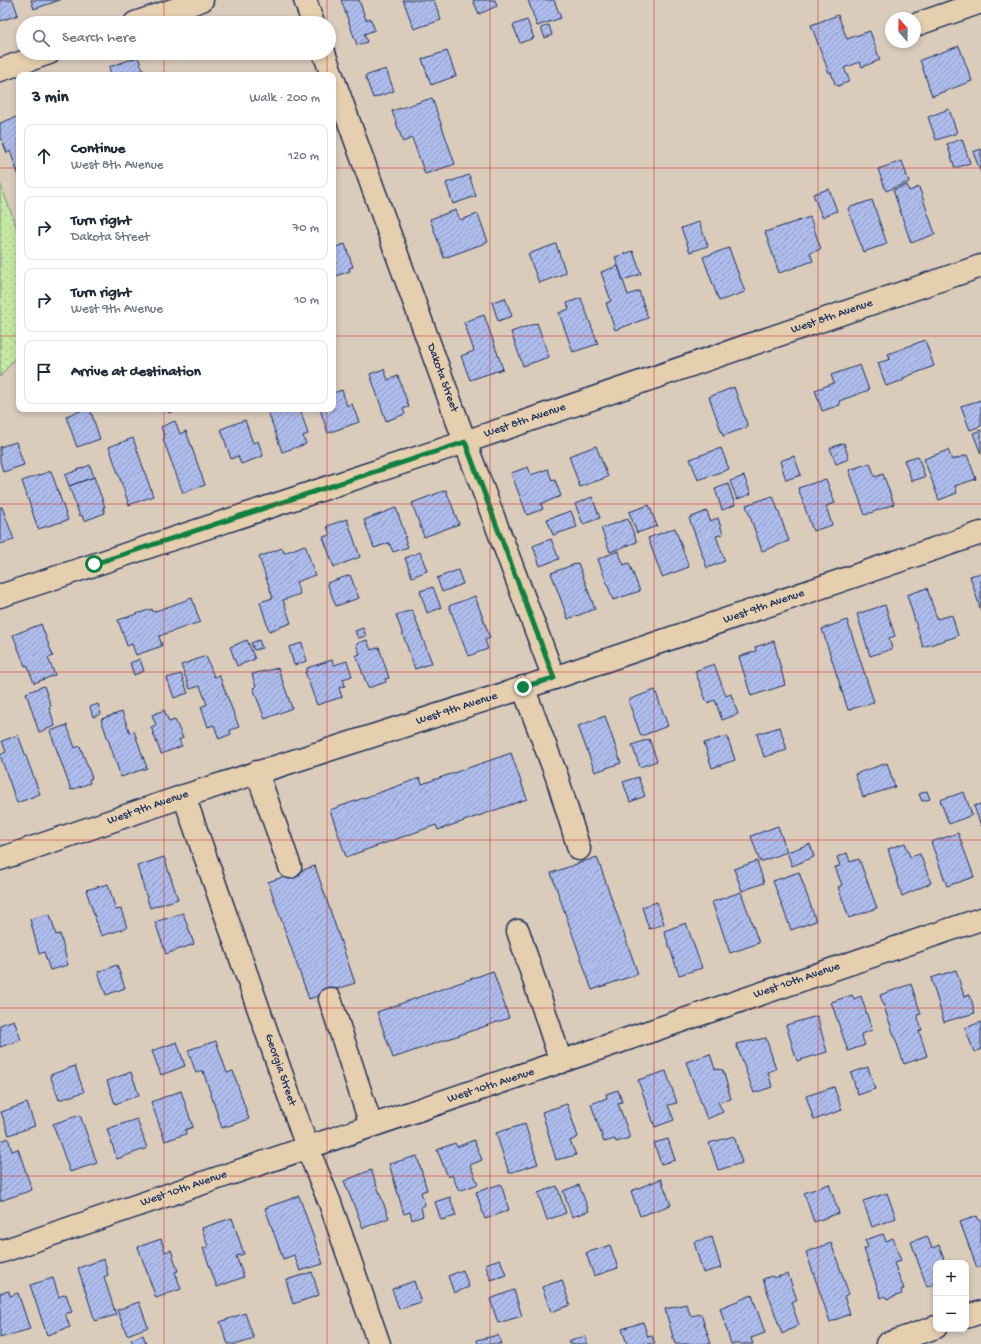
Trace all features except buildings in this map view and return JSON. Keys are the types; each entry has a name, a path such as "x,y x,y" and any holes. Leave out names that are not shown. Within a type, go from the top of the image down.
{"street":[{"path":"155,16 202,0"},
{"path":"305,0 311,16"},
{"path":"921,23 981,2"},
{"path":"0,70 29,60"},
{"path":"327,60 331,72"},
{"name":"Dakota Street","path":"336,86 465,442 554,678"},
{"name":"West 8th Avenue","path":"0,596 465,442 981,266"},
{"name":"West 9th Avenue","path":"0,858 257,772 554,678 981,533"},
{"path":"523,687 557,776 579,848"},
{"path":"257,772 290,867"},
{"name":"Georgia Street","path":"184,796 307,1147 330,1203 379,1344"},
{"name":"West 10th Avenue","path":"0,1252 981,919"},
{"path":"518,931 561,1062"},
{"path":"330,999 372,1125"},
{"path":"969,1316 981,1312"},
{"path":"887,1344 933,1328"}],"green space":[{"path":"0,183 16,226 16,357 0,377"}],"route":[{"path":"94,564 465,442 554,678 523,687"}]}
